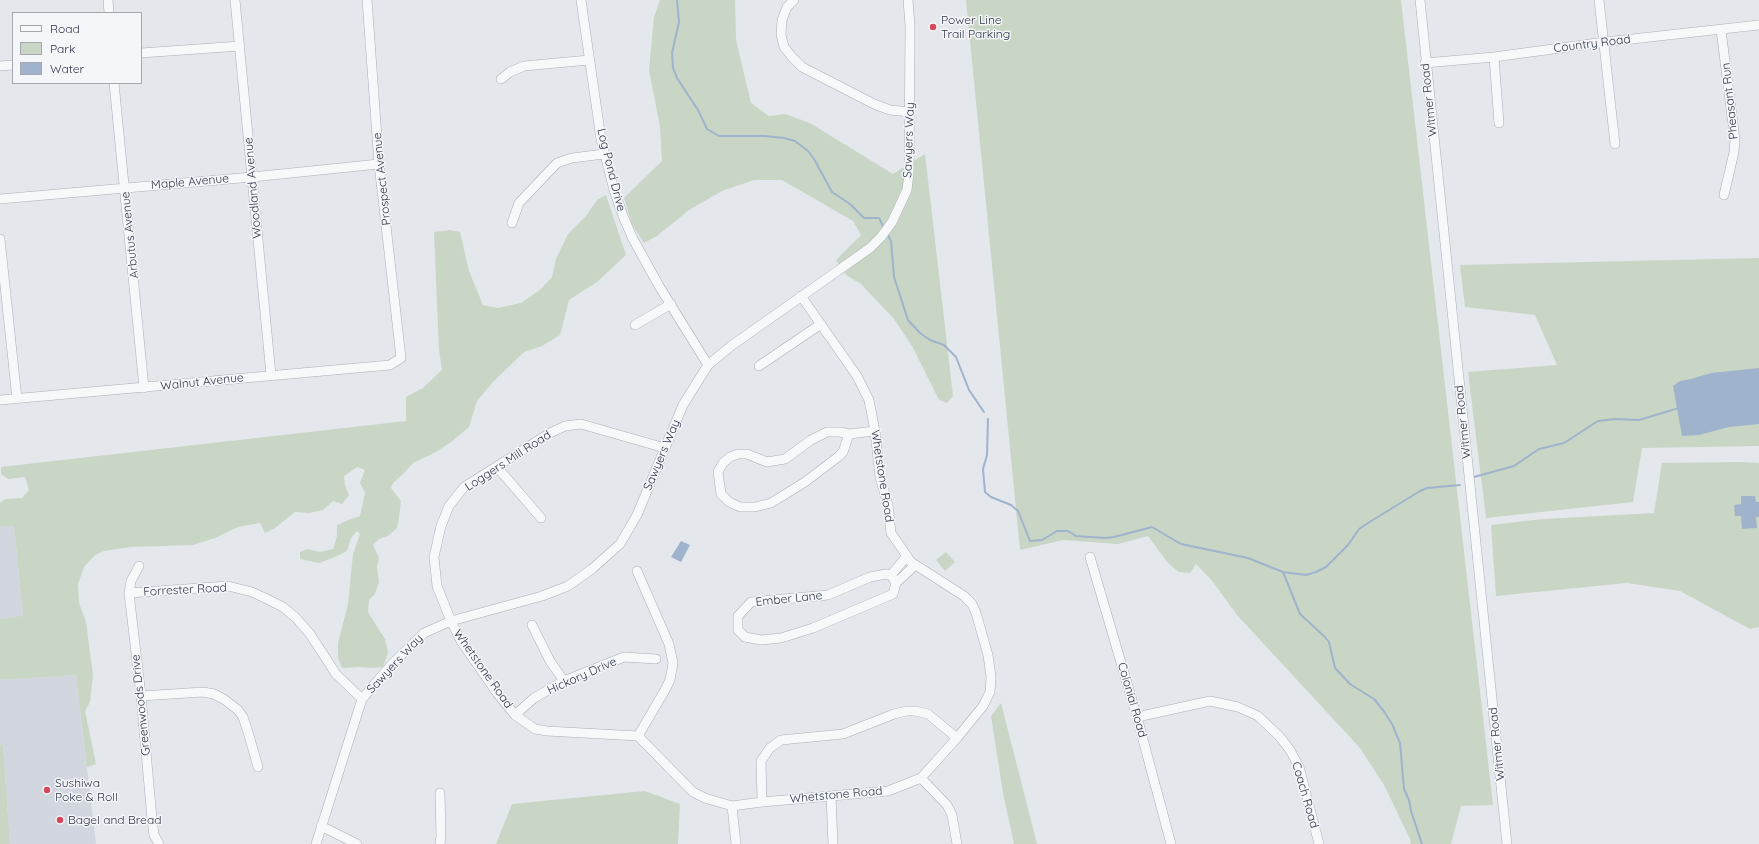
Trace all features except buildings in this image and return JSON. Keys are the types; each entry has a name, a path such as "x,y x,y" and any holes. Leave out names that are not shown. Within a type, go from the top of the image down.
{"street":[{"path":"108,0 109,12"},
{"name":"Woodland Avenue","path":"235,0 271,375"},
{"name":"Prospect Avenue","path":"367,0 379,164 401,358"},
{"name":"Log Pond Drive","path":"581,0 604,154 623,216 632,237 708,365"},
{"path":"794,0 787,8 782,20 781,35 784,47 802,67 874,104 890,110 910,112"},
{"name":"Sawyers Way","path":"316,844 320,826 362,699 392,664 424,633 451,621 542,596 568,586 592,569 620,544 637,515 683,405 708,365 731,346 870,248 881,237 892,222 906,190 909,173 910,26 908,0"},
{"name":"Witmer Road","path":"1420,0 1425,63 1507,844"},
{"path":"1599,0 1605,42 1615,144"},
{"name":"Country Road","path":"1425,63 1494,57 1605,42 1759,25"},
{"name":"Pheasant Run","path":"1721,30 1735,140 1734,152 1724,195"},
{"path":"142,54 240,46"},
{"path":"1494,57 1499,123"},
{"path":"501,79 510,72 524,66 589,60"},
{"path":"0,66 12,65"},
{"name":"Arbutus Avenue","path":"114,84 144,388"},
{"path":"512,223 519,203 557,163 572,158 604,154"},
{"name":"Maple Avenue","path":"0,199 252,177 379,164"},
{"path":"0,239 17,399"},
{"name":"Whetstone Road","path":"451,621 461,641 497,693 515,714 535,729 638,736 693,792 705,798 732,806 888,791 921,778 983,706 990,692 991,677 988,655 972,604 964,596 911,562 891,533 888,505 880,477 875,431 869,400 857,376 801,296"},
{"path":"635,325 671,304"},
{"path":"759,366 821,324"},
{"name":"Walnut Avenue","path":"0,400 144,388 271,375 390,366 401,358"},
{"name":"Loggers Mill Road","path":"451,621 437,586 434,557 440,526 449,506 464,487 550,433 565,426 582,424 665,448"},
{"path":"849,434 843,452 838,458 805,482 771,502 755,507 740,507 728,502 721,494 718,472 723,463 730,457 738,454 747,454 767,462 785,459 811,440 827,432 849,434 875,431"},
{"path":"497,467 541,518"},
{"path":"896,583 890,575 907,556"},
{"name":"Colonial Road","path":"1090,557 1137,717 1171,844"},
{"name":"Ember Lane","path":"890,575 886,574 870,577 828,595 751,602 738,616 738,630 745,637 761,640 781,638 813,628 893,594 896,583 915,565"},
{"name":"Greenwoods Drive","path":"139,566 131,581 129,593 141,696 152,819 154,835 159,844"},
{"path":"637,570 669,644 673,663 670,680 638,736"},
{"name":"Forrester Road","path":"129,593 228,586 252,592 266,598 283,607 296,618 310,634 336,674 362,699"},
{"path":"532,625 550,661 564,681"},
{"name":"Hickory Drive","path":"515,714 534,698 564,681 624,657 656,659"},
{"path":"141,696 203,692 214,694 225,700 238,710 243,717 258,767"},
{"name":"Coach Road","path":"1137,717 1210,701 1238,707 1258,716 1280,736 1290,750 1299,767 1319,844"},
{"path":"762,802 761,761 770,748 781,740 843,734 894,714 915,710 928,714 957,738"},
{"path":"921,778 940,797 952,815 957,844"},
{"path":"440,794 440,844"},
{"path":"831,796 833,844"},
{"path":"732,806 736,844"},
{"path":"320,826 358,844"}],"shaded area":[{"path":"14,525 23,617 0,619 0,526"},
{"path":"76,675 96,844 10,844 3,745 0,745 0,680"}],"green space":[{"path":"660,0 735,0 736,40 751,103 769,116 785,114 810,123 893,174 925,154 953,396 947,403 939,400 912,346 894,319 861,284 846,275 836,260 861,235 853,221 782,180 754,180 722,191 689,210 657,236 644,243 632,224 624,198 662,161 660,127 649,70 654,17"},
{"path":"966,0 1401,0 1493,805 1461,806 1451,844 1410,844 1411,841 1384,785 1360,748 1237,615 1213,582 1196,564 1190,573 1179,572 1168,563 1148,536 1118,544 1063,540 1020,550"},
{"path":"606,195 626,255 597,282 569,300 560,335 542,346 524,352 493,382 477,401 469,427 436,452 413,463 393,483 391,488 401,501 399,518 397,528 388,536 379,539 373,545 379,558 377,567 379,582 375,594 369,600 368,612 385,639 388,653 383,667 342,668 338,658 338,643 348,604 353,554 360,534 357,531 351,538 347,551 335,557 319,563 300,559 300,552 307,549 320,552 333,549 337,536 337,525 360,516 365,493 360,483 365,470 357,467 344,476 345,485 349,495 342,504 333,501 323,510 309,513 295,512 275,528 265,533 260,523 238,527 215,538 193,545 131,547 104,551 95,555 84,567 78,584 79,603 86,622 93,675 90,702 85,711 96,764 87,767 76,675 0,680 0,619 23,616 14,526 0,526 0,503 5,499 22,498 29,490 25,477 8,479 1,474 1,467 406,421 406,397 423,388 442,370 439,350 434,232 450,230 460,232 469,271 483,305 498,308 521,303 540,290 552,277 556,259 568,234 586,216 597,200"},
{"path":"1759,258 1759,446 1642,448 1633,502 1486,518 1468,372 1557,365 1535,315 1465,307 1460,265"},
{"path":"1662,463 1759,463 1759,627 1750,629 1680,591 1627,583 1496,596 1491,525 1543,519 1654,513"},
{"path":"946,552 955,562 945,571 936,560"},
{"path":"1001,703 1037,844 1014,844 1003,793 991,716"},
{"path":"0,745 3,745 10,844 0,844"},
{"path":"645,791 680,804 678,844 496,844 512,804"}],"water":[{"path":"1759,368 1759,424 1729,427 1699,435 1682,436 1673,386 1680,381 1711,373"},
{"path":"1741,496 1755,496 1756,502 1759,502 1759,517 1756,517 1757,528 1742,529 1741,516 1735,516 1734,505 1741,504"},
{"path":"681,541 690,545 681,562 671,557"}],"waterway":[{"path":"677,0 679,22 672,53 673,68 677,78 698,110 707,129 719,136 765,136 795,141 808,151 814,159 832,192 850,204 864,218 879,218 884,228"},
{"path":"887,233 891,241 894,277 908,320 920,333 930,340 944,345 956,357 969,390 984,412"},
{"path":"1474,477 1514,466 1539,449 1564,443 1598,421 1615,419 1639,420 1679,408"},
{"path":"988,419 987,455 983,469 985,492 991,497 1011,505 1018,511 1030,541 1042,540 1057,531 1068,531 1076,536 1105,538 1152,527 1181,544 1248,558 1283,572 1306,575 1326,567 1348,545 1359,529 1420,491 1427,488 1460,485"},
{"path":"1283,572 1300,614 1329,642 1335,668 1350,684 1374,699 1392,724 1400,743 1404,789 1409,800 1422,844"}],"place":[{"name":"Power Line Trail Parking","path":"933,27"},
{"name":"Sushiwa Poke & Roll","path":"47,790"},
{"name":"Bagel and Bread","path":"60,820"}]}
